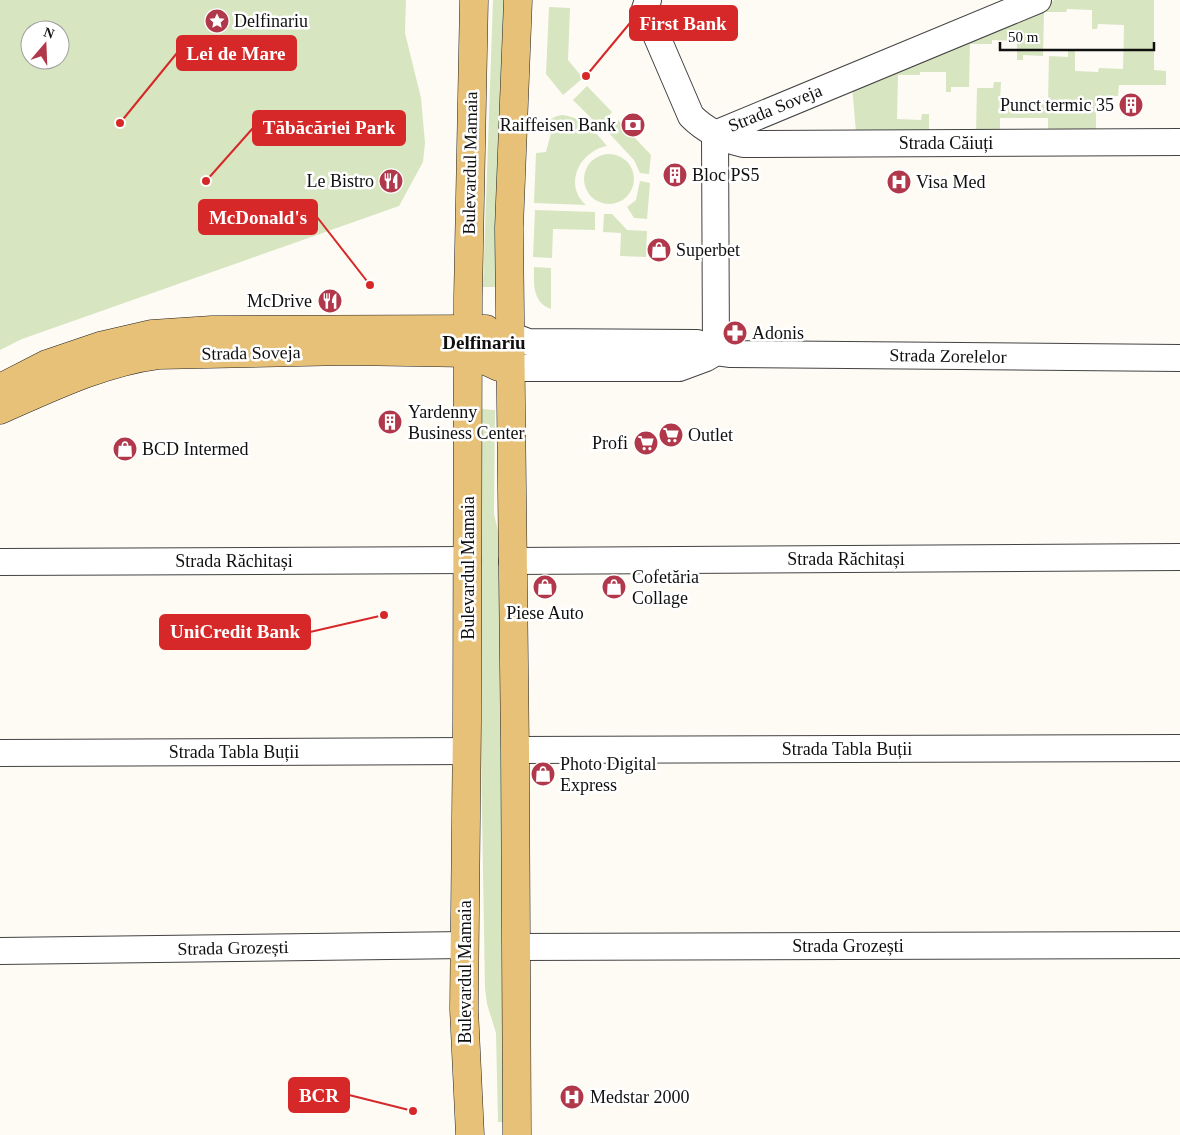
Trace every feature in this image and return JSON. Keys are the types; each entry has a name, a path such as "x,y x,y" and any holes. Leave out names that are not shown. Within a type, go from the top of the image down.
{"main road":[{"name":"Bulevardul Mamaia","path":"470,1135 464,1009 470,119 474,0"},
{"path":"517,1135 508,228 518,0"},
{"name":"Strada Soveja","path":"0,410 112,365 158,355 347,351 469,341 487,329 509,335"},
{"name":"Strada Soveja","path":"0,388 47,364 100,346 152,334 212,330 469,341 499,367 509,368"},
{"path":"464,1009 470,1028 477,1067 478,1135"}],"street":[{"name":"Strada Căiuți","path":"648,0 645,9 692,116 702,127 730,141 743,144 1180,142"},
{"name":"Strada Soveja","path":"716,352 715,134 1038,0"},
{"name":"Strada Zorelelor","path":"509,335 528,342 697,343 716,352 731,354 1180,358"},
{"path":"509,368 536,370 680,368 716,352"},
{"name":"Strada Răchitași","path":"512,560 1180,557"},
{"name":"Strada Răchitași","path":"0,562 468,560"},
{"name":"Strada Tabla Buții","path":"514,750 1180,748"},
{"name":"Strada Tabla Buții","path":"0,753 467,751"},
{"name":"Strada Grozești","path":"0,951 465,945"},
{"name":"Strada Grozești","path":"516,947 1180,945"}],"green space":[{"path":"0,0 406,0 405,33 421,98 425,143 423,162 399,206 22,339 0,350"},
{"path":"493,0 508,0 499,287 483,287"},
{"path":"1055,0 1154,0 1154,70 1166,71 1166,85 1119,85 1118,96 1096,96 1096,129 1048,129 1048,118 1000,118 1000,132 976,132 977,88 993,88 994,82 1001,82 1000,102 1024,103 1025,100 1048,100 1049,56 1068,57 1068,51 1075,51 1075,71 1098,72 1099,68 1123,69 1124,25 1098,24 1097,29 1092,29 1092,10 1067,9 1066,12 1044,12 1043,56 1023,55 1023,60 1017,60 1017,41 992,40 992,44 970,44 969,87 951,87 951,92 946,92 946,72 920,72 920,75 898,75 897,119 921,120 922,114 929,114 929,134 856,133 852,85"},
{"path":"549,7 570,8 568,60 583,78 563,95 546,74"},
{"path":"587,86 612,112 599,126 573,100"},
{"path":"562,115 569,116 587,126 607,146 597,149 582,161 575,178 579,197 586,205 534,203 536,153 546,152 551,133 546,131 548,124 553,118"},
{"path":"618,120 651,155 649,174 640,173 634,160 607,131"},
{"path":"609,154 627,161 634,179 627,197 609,204 591,197 584,179 591,161"},
{"path":"640,181 650,183 647,219 634,218 627,207 636,200"},
{"path":"535,210 595,212 595,230 553,229 552,258 533,257"},
{"path":"604,214 612,214 627,230 647,231 646,257 620,256 621,233 603,232"},
{"path":"534,267 551,268 551,309 540,302 537,297 534,286"},
{"path":"481,409 495,410 494,514 506,565 502,947 505,1122 498,1122 496,1033 487,1004 485,988 481,752"}],"place":[{"name":"Delfinariu","path":"217,21"},
{"name":"First Bank","path":"586,76"},
{"name":"Punct termic 35","path":"1131,105"},
{"name":"Lei de Mare","path":"120,123"},
{"name":"Raiffeisen Bank","path":"633,125"},
{"name":"Bloc PS5","path":"675,175"},
{"name":"Tăbăcăriei Park","path":"206,181"},
{"name":"Le Bistro","path":"391,181"},
{"name":"Visa Med","path":"899,182"},
{"name":"Superbet","path":"659,250"},
{"name":"McDonald's","path":"370,285"},
{"name":"McDrive","path":"330,301"},
{"name":"Adonis","path":"735,333"},
{"name":"Yardenny Business Center","path":"390,422"},
{"name":"Outlet","path":"671,435"},
{"name":"Profi","path":"646,443"},
{"name":"BCD Intermed","path":"125,449"},
{"name":"Piese Auto","path":"545,587"},
{"name":"Cofetăria Collage","path":"614,587"},
{"name":"UniCredit Bank","path":"384,615"},
{"name":"Photo Digital Express","path":"543,774"},
{"name":"Medstar 2000","path":"572,1097"},
{"name":"BCR","path":"413,1111"}],"district":[{"name":"Delfinariu","path":"484,342"}]}
